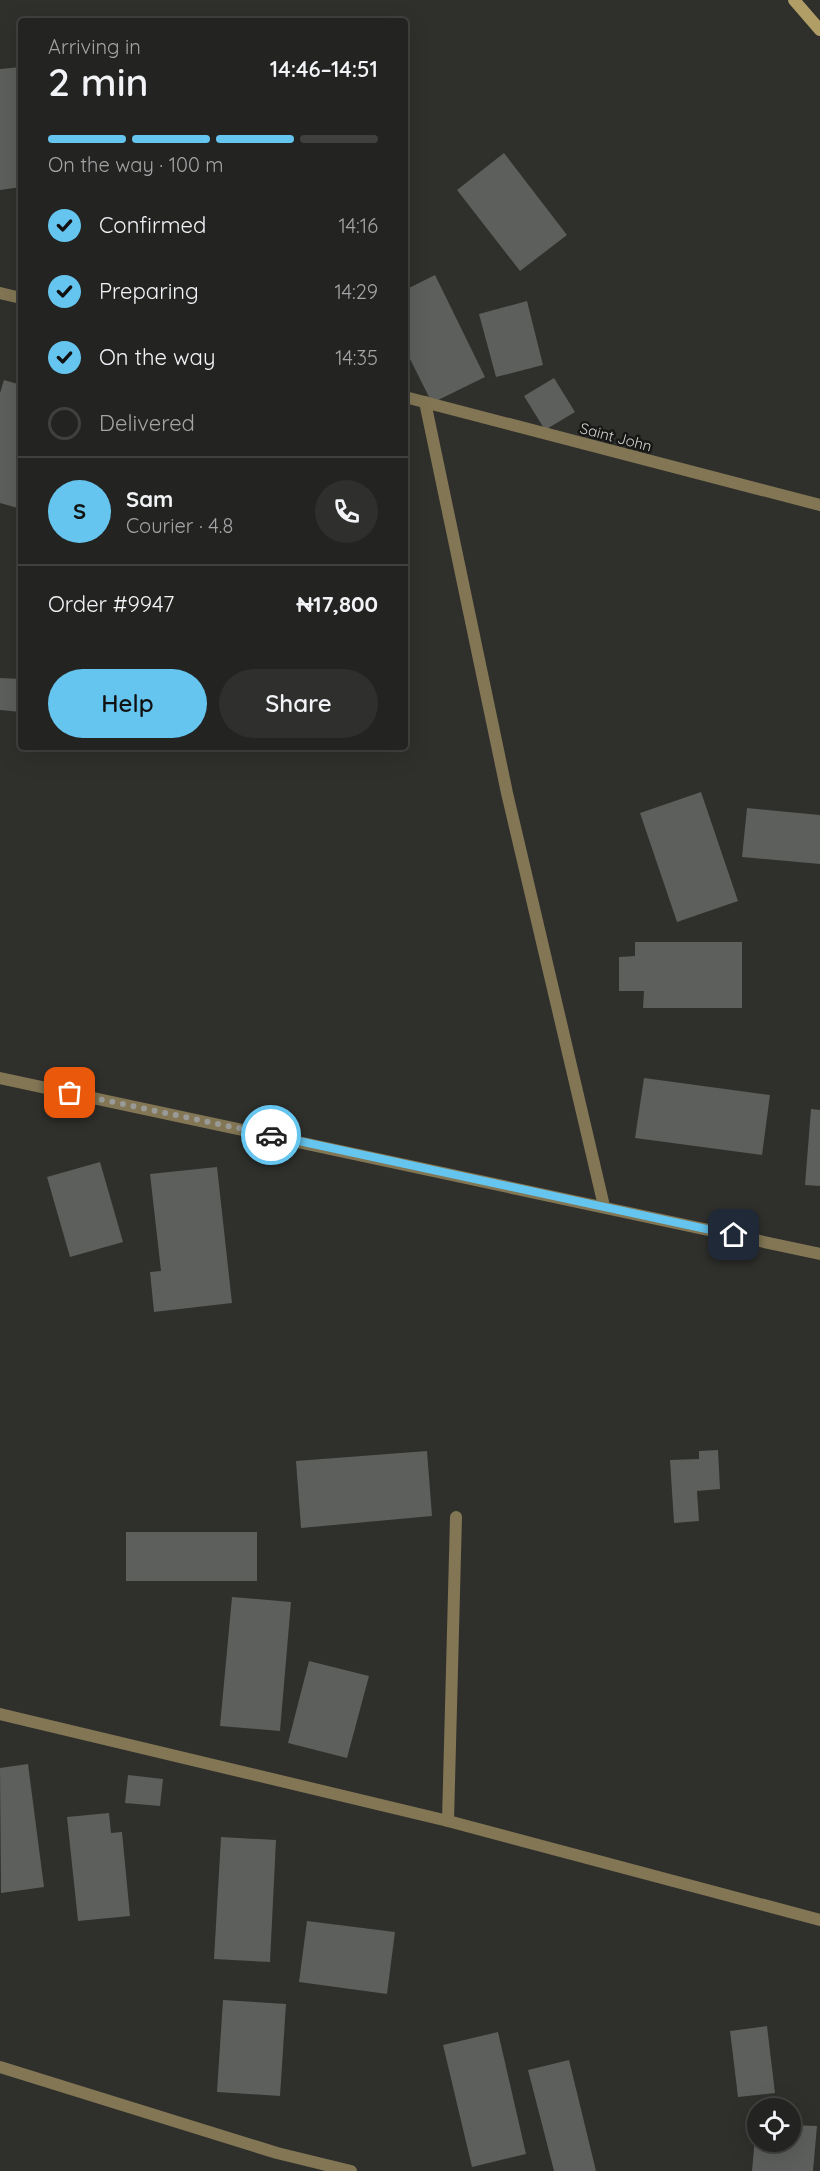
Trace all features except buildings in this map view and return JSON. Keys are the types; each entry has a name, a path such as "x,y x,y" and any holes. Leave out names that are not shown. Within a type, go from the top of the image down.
{"street":[{"path":"794,0 820,30"},
{"path":"0,293 18,297"},
{"name":"Saint John","path":"408,398 820,505"},
{"path":"425,402 507,793 604,1206"},
{"path":"0,1078 820,1254"},
{"path":"448,1821 456,1517"},
{"path":"0,1714 448,1821 820,1920"},
{"path":"0,2067 277,2153 334,2169 351,2171"}],"way so far":[{"path":"70,1093 271,1135"}],"route":[{"path":"271,1135 734,1235"}]}
